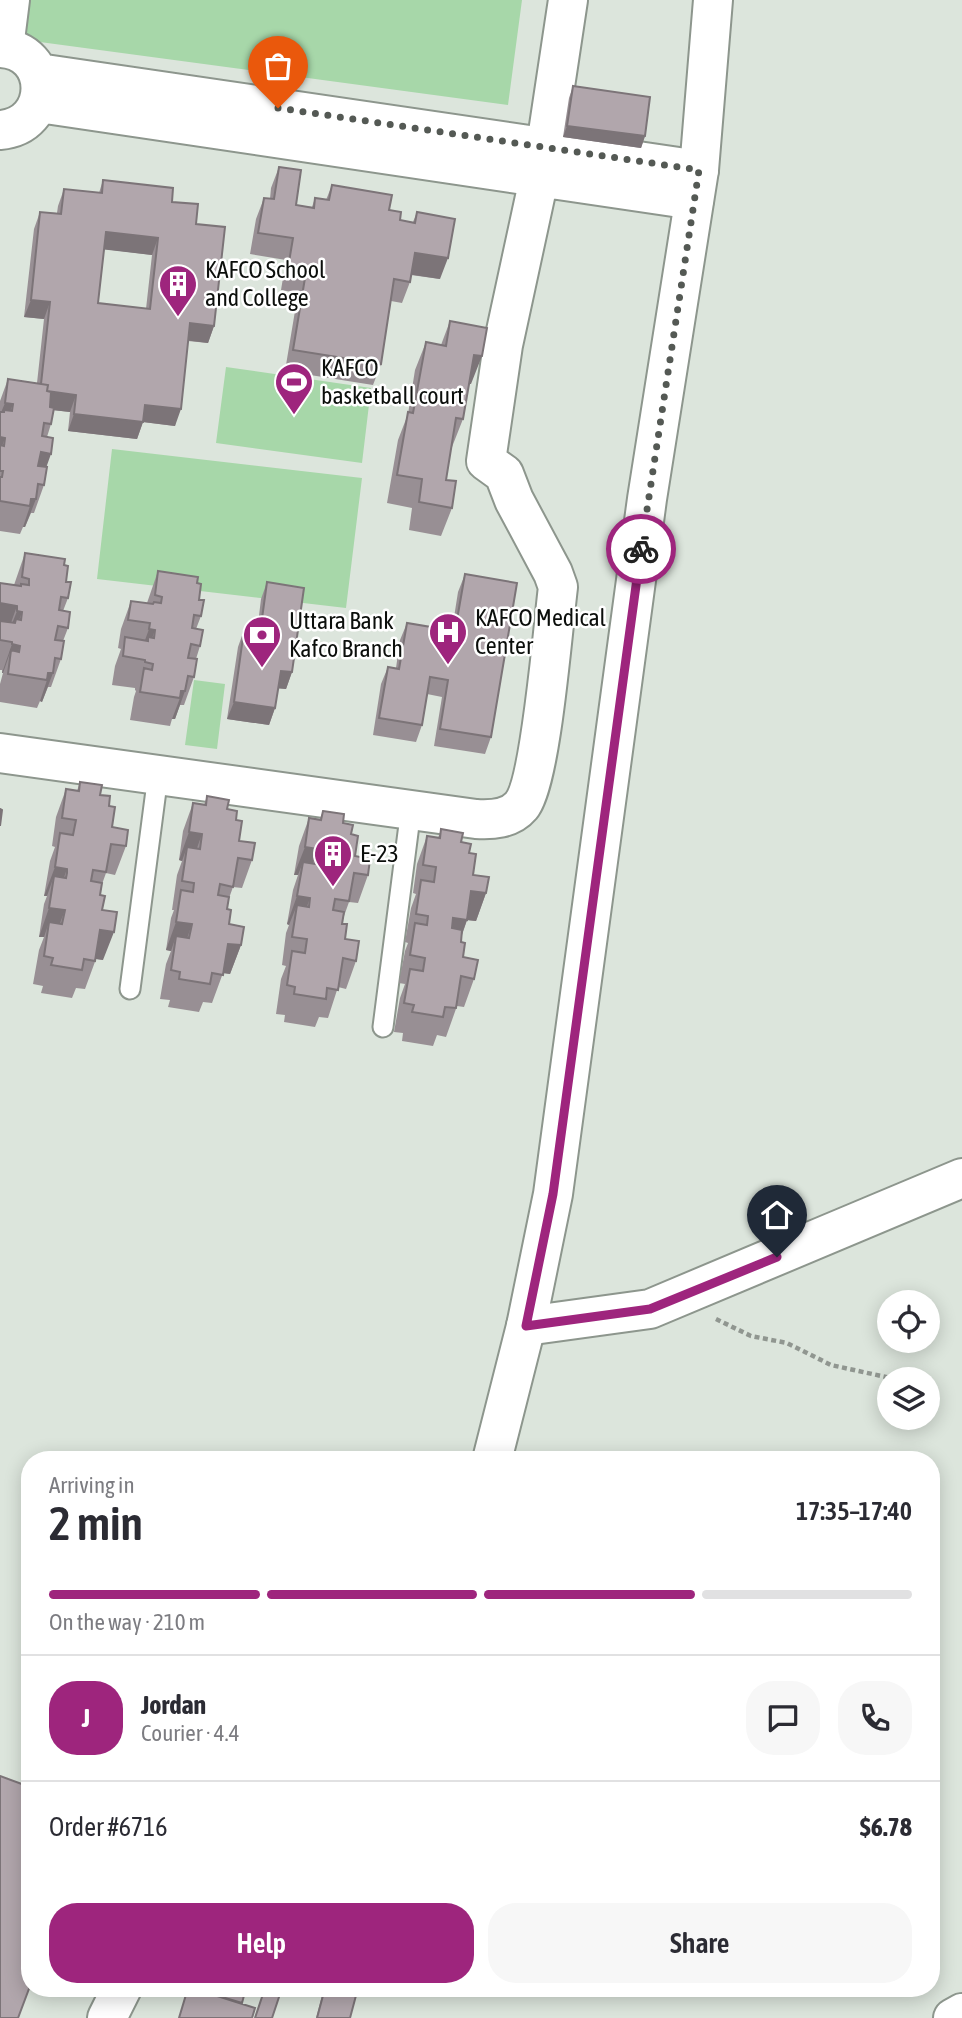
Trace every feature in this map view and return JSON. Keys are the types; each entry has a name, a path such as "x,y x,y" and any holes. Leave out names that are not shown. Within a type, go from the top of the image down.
{"street":[{"path":"0,130 21,124 32,114 38,88 30,60 2,48 10,0"},
{"path":"0,753 476,819 498,819 521,806 533,775 558,587 503,474 486,461 503,345 543,162 568,0"},
{"path":"494,1451 526,1326 553,1194 644,527 696,185 713,0"},
{"path":"38,88 696,185"},
{"path":"526,1326 650,1309 962,1178"},
{"path":"511,1451 535,1352 526,1326"},
{"path":"87,2018 96,1997"},
{"path":"107,2018 118,1997"},
{"path":"953,2018 962,2013"}],"lane":[{"path":"130,989 158,775"},
{"path":"383,1027 411,809"}],"path":[{"path":"679,1297 751,1336 787,1343 831,1365 877,1375"}],"green space":[{"path":"30,0 522,0 508,105 25,40"},
{"path":"226,367 371,388 362,463 216,443"},
{"path":"112,449 362,478 346,608 97,579"},
{"path":"194,680 225,684 217,749 185,745"}],"building":[{"path":"573,86 650,97 645,136 567,126"},
{"path":"279,167 301,170 296,205 314,208 315,198 329,200 332,185 392,195 389,210 401,212 400,220 415,223 417,212 455,219 448,258 415,253 410,282 394,279 381,364 293,350 306,272 288,268 293,238 258,233 264,198 274,199"},
{"name":"KAFCO School and College","path":"103,180 173,188 172,202 198,204 196,224 225,227 214,326 190,323 181,409 145,405 143,422 74,414 76,395 47,391 48,385 41,384 50,302 31,300 40,212 61,214 64,189 102,193","holes":["106,232 158,238 150,309 98,303"]},
{"path":"450,321 487,328 482,356 474,355 463,419 456,418 446,480 456,481 452,508 419,502 422,479 397,475 408,412 413,413 426,342 446,346"},
{"path":"8,379 48,385 47,391 51,392 50,407 54,408 51,424 44,423 42,436 53,438 51,454 41,452 38,466 47,467 44,485 38,484 36,499 31,499 30,506 0,501 0,477 3,471 0,471 0,445 4,446 5,438 0,437 0,412 12,411 13,404 5,403"},
{"path":"25,553 65,559 64,565 68,566 66,582 71,582 68,598 61,597 59,610 70,612 68,628 58,626 55,640 64,641 61,659 55,658 53,673 48,673 47,680 8,674 11,650 19,652 20,646 0,640 0,621 15,623 16,619 21,620 22,612 17,611 17,606 0,603 0,583 29,585 29,579 22,577"},
{"path":"158,571 198,577 197,583 201,584 199,600 204,600 201,616 194,615 192,628 203,630 200,646 191,644 188,658 197,659 194,677 188,676 185,691 181,691 180,698 140,692 144,668 152,670 153,664 123,656 125,637 148,641 148,637 154,638 155,630 149,629 150,623 128,620 131,601 161,603 162,597 155,595"},
{"name":"KAFCO Medical Center","path":"465,574 517,583 491,737 440,729 448,680 430,677 422,725 379,718 388,667 399,669 407,623 455,631"},
{"name":"Uttara Bank Kafco Branch","path":"267,582 304,588 292,672 281,671 275,708 234,702 244,630 260,633"},
{"path":"80,782 102,785 100,795 110,796 109,806 115,807 112,827 128,830 126,846 111,844 106,872 93,870 91,881 102,883 100,895 105,896 102,910 117,912 114,932 100,930 95,961 84,959 82,970 51,965 53,958 44,956 49,922 62,924 65,910 49,908 54,876 66,878 67,873 67,869 55,867 60,833 73,835 76,820 62,818 66,789 79,791"},
{"path":"207,796 229,800 227,809 237,811 236,820 242,821 239,841 255,843 252,860 238,858 233,887 220,884 218,895 229,897 229,924 244,927 241,945 228,944 223,975 212,973 210,984 179,979 180,972 171,970 176,936 189,938 192,924 176,922 181,890 193,892 194,883 182,881 187,847 200,849 202,834 189,832 193,803 206,805"},
{"path":"323,811 344,814 343,823 353,825 351,834 358,836 355,856 370,859 368,875 354,873 349,901 335,899 333,910 344,912 342,924 347,924 345,939 359,941 356,961 343,958 338,990 327,988 326,999 294,994 295,987 287,985 292,951 305,953 307,939 292,937 297,905 309,907 310,898 297,896 303,862 316,864 318,849 305,847 309,818 321,820"},
{"path":"441,829 463,833 461,842 471,844 469,853 476,854 473,875 489,877 486,893 471,891 467,920 453,918 452,928 462,930 461,942 465,943 463,957 478,960 474,979 461,976 456,1008 445,1007 443,1017 412,1012 414,1005 404,1003 410,969 423,971 425,958 410,955 415,923 427,925 428,916 416,914 421,880 434,882 436,867 423,865 427,836 440,838"},
{"path":"0,1776 21,1784 21,1997 26,1997 18,2018 0,2018"},
{"path":"185,1997 220,1997 255,2008 252,2018 179,2018"},
{"path":"222,1997 244,1997 242,2003"},
{"path":"262,1997 279,1997 272,2018 255,2018"},
{"path":"323,1997 356,1997 350,2018 317,2018"}],"way so far":[{"path":"278,108 699,170 641,549"}],"place":[{"name":"KAFCO School and College","path":"178,318"},
{"name":"KAFCO basketball court","path":"294,416"},
{"name":"KAFCO Medical Center","path":"448,666"},
{"name":"Uttara Bank Kafco Branch","path":"262,669"},
{"name":"E-23","path":"333,888"}],"route":[{"path":"641,549 553,1194 526,1326 650,1309 777,1257"}]}
